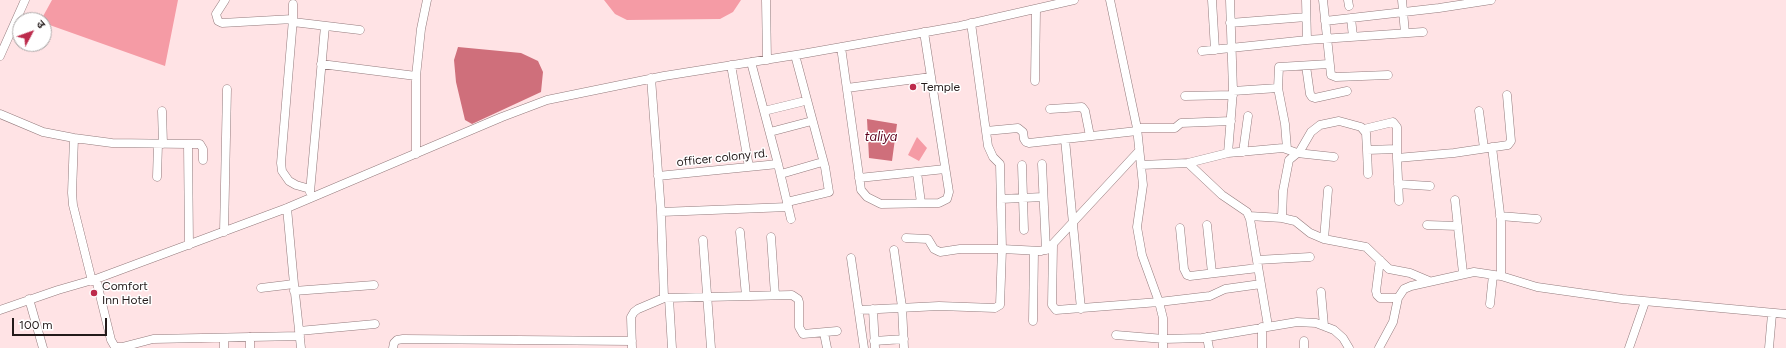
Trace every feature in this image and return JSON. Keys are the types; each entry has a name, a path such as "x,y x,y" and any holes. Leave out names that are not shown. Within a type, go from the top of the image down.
{"street":[{"path":"0,56 25,0"},
{"path":"225,0 216,14 218,21 293,21 360,30"},
{"path":"416,154 416,76 421,29 427,0"},
{"path":"766,0 767,60"},
{"path":"0,310 29,299 94,280 287,208 502,117 547,100 651,78 767,60 924,32 1036,10 1052,3 1074,0"},
{"path":"1110,0 1137,130 1142,185 1137,227 1142,256 1159,302 1163,318 1163,348"},
{"path":"1212,0 1215,50"},
{"path":"1228,153 1233,93 1230,0"},
{"path":"1306,0 1307,40"},
{"path":"1323,0 1330,73 1333,77 1388,74"},
{"path":"1402,0 1405,33"},
{"path":"1324,20 1403,12 1438,4 1491,0"},
{"path":"293,4 293,21 281,167 284,176 289,181 310,189"},
{"path":"1035,81 1036,10"},
{"path":"1230,23 1306,17"},
{"path":"1351,18 1353,37"},
{"path":"858,310 902,307 998,307 1001,302 1002,249 1000,164 990,152 971,23"},
{"path":"309,199 325,26"},
{"path":"842,47 861,190 873,202 881,204 940,203 947,199 949,192 924,32"},
{"path":"1202,51 1326,38 1423,32"},
{"path":"661,212 787,204 829,192 825,167 795,55"},
{"name":"officer colony rd.","path":"658,176 778,164 751,62"},
{"path":"321,64 416,76"},
{"path":"1287,149 1285,124 1278,88 1279,67 1329,64"},
{"path":"731,65 749,167"},
{"path":"1306,66 1310,94 1312,97 1315,98 1347,91"},
{"path":"847,88 931,77"},
{"path":"651,78 672,348"},
{"path":"1185,96 1278,88"},
{"path":"224,232 227,89"},
{"path":"1367,150 1397,153 1488,148 1508,145 1511,141 1507,95"},
{"path":"764,111 801,102"},
{"path":"1050,109 1082,107 1085,111 1090,136"},
{"path":"157,177 161,144 162,111"},
{"path":"1479,111 1488,148 1500,216 1497,275 1490,304"},
{"path":"0,114 43,132 74,138 112,143 200,144 203,148 203,160"},
{"path":"1243,152 1248,116"},
{"path":"986,131 1018,128 1023,132 1024,139 1029,143 1137,130 1175,128 1181,123 1231,121"},
{"path":"1282,218 1283,191 1288,164 1292,156 1304,147 1311,132 1320,125 1339,121 1364,129 1393,122 1397,128 1399,201"},
{"path":"770,132 808,122"},
{"path":"1364,129 1368,174"},
{"path":"74,138 73,205 113,347 122,347 153,339 224,338 299,334 375,324"},
{"path":"1065,139 1080,309"},
{"path":"188,144 189,245"},
{"path":"1141,165 1188,163 1228,153 1287,149 1297,153 1334,157"},
{"path":"906,238 928,240 934,249 940,252 960,249 1034,251 1049,247 1139,151"},
{"path":"781,174 819,163"},
{"path":"1188,163 1222,195 1244,210 1249,216 1261,284 1265,327 1262,348"},
{"path":"778,164 791,219"},
{"path":"1042,164 1043,197 1049,247 1052,305 1056,310 1159,302 1210,296 1224,289 1261,284"},
{"path":"1022,165 1024,230"},
{"path":"859,178 945,169"},
{"path":"917,172 921,203"},
{"path":"1398,184 1430,186"},
{"path":"1324,239 1328,190"},
{"path":"1001,198 1043,197"},
{"path":"1455,200 1462,273"},
{"path":"287,208 294,288 302,348"},
{"path":"1249,216 1282,218 1295,221 1310,233 1324,239 1366,247 1393,271 1410,274 1429,281"},
{"path":"1500,216 1537,219"},
{"path":"1207,224 1212,273"},
{"path":"1427,225 1458,226"},
{"path":"1180,228 1185,272 1190,276 1257,264 1310,257"},
{"path":"740,232 746,296"},
{"path":"771,237 775,295"},
{"path":"703,240 711,348"},
{"path":"894,250 902,307 904,348"},
{"path":"1033,322 1034,251"},
{"path":"851,258 864,348"},
{"path":"1380,260 1376,291 1377,295 1380,298 1398,298"},
{"path":"1379,348 1393,322 1398,298 1404,289 1462,273 1474,272 1497,275 1537,287 1645,302 1786,314"},
{"path":"261,288 374,285"},
{"path":"1321,292 1324,326"},
{"path":"393,348 397,340 403,339 632,345 632,317 634,312 638,308 667,298 792,295 798,299 799,327 803,334 837,331"},
{"path":"29,299 42,348"},
{"path":"1630,348 1645,302"},
{"path":"873,309 874,344 904,339"},
{"path":"1769,348 1772,314"},
{"path":"1116,335 1164,339 1207,337 1297,322 1316,323 1339,333 1349,348"},
{"path":"824,332 827,348"},
{"path":"250,337 250,348"},
{"path":"1207,337 1209,348"},
{"path":"224,338 224,348"},
{"path":"153,339 153,348"},
{"path":"439,339 439,348"}],"shaded area":[{"path":"52,0 178,0 165,66 52,26 52,12 45,12"},
{"path":"604,0 741,0 733,12 720,19 627,20 615,14"},
{"path":"917,137 927,148 919,161 908,155"}],"water":[{"path":"458,47 521,53 538,61 543,72 541,92 472,124 465,120 456,82 454,60"},
{"name":"taliya","path":"867,119 897,124 892,161 869,158"}],"place":[{"name":"Temple","path":"913,87"},
{"name":"Comfort Inn Hotel","path":"94,293"}]}
